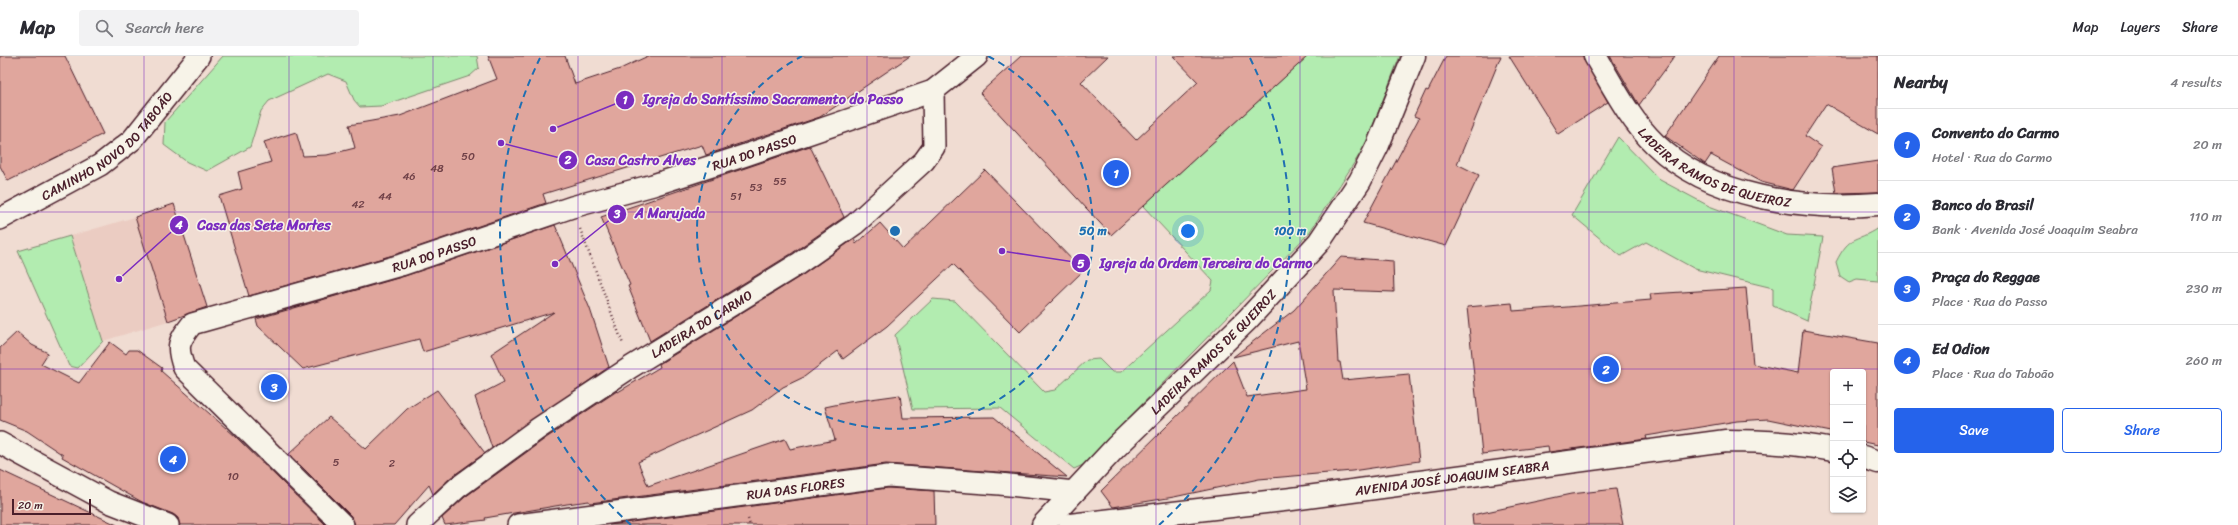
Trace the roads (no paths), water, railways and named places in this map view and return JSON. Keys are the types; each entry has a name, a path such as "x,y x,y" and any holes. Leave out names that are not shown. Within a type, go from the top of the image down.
{"main road":[{"name":"LADEIRA RAMOS DE QUEIROZ","path":"1043,525 1116,447 1247,320 1319,242 1360,181 1378,145 1414,56"},
{"name":"LADEIRA RAMOS DE QUEIROZ","path":"1595,56 1621,101 1644,132 1655,144 1681,164 1716,182 1749,194 1800,203 1850,206 1878,204"},
{"name":"AVENIDA JOSÉ JOAQUIM SEABRA","path":"1070,525 1292,499 1726,441 1766,441 1807,445 1830,449"},
{"path":"1866,458 1878,462"}],"street":[{"name":"CAMINHO NOVO DO TABOÃO","path":"0,219 100,165 126,144 199,56"},
{"name":"RUA DO PASSO","path":"343,525 184,368 179,354 178,345 192,324 401,265 572,207 698,171 933,91 977,56"},
{"name":"LADEIRA DO CARMO","path":"417,525 457,488 539,428 631,367 798,264 861,219 924,161 934,147 933,91"},
{"path":"0,443 109,502 168,525"},
{"name":"RUA DAS FLORES","path":"518,525 888,476 1000,484 1074,492"}],"place":[{"name":"Igreja do Santíssimo Sacramento do Passo","path":"553,129"},
{"name":"Casa Castro Alves","path":"501,143"},
{"name":"Convento do Carmo","path":"1116,173"},
{"name":"Igreja da Ordem Terceira do Carmo","path":"1002,251"},
{"name":"A Marujada","path":"555,264"},
{"name":"Casa das Sete Mortes","path":"119,279"},
{"name":"Banco do Brasil","path":"1606,369"},
{"name":"Praça do Reggae","path":"274,387"},
{"name":"Ed Odion","path":"173,459"}]}
